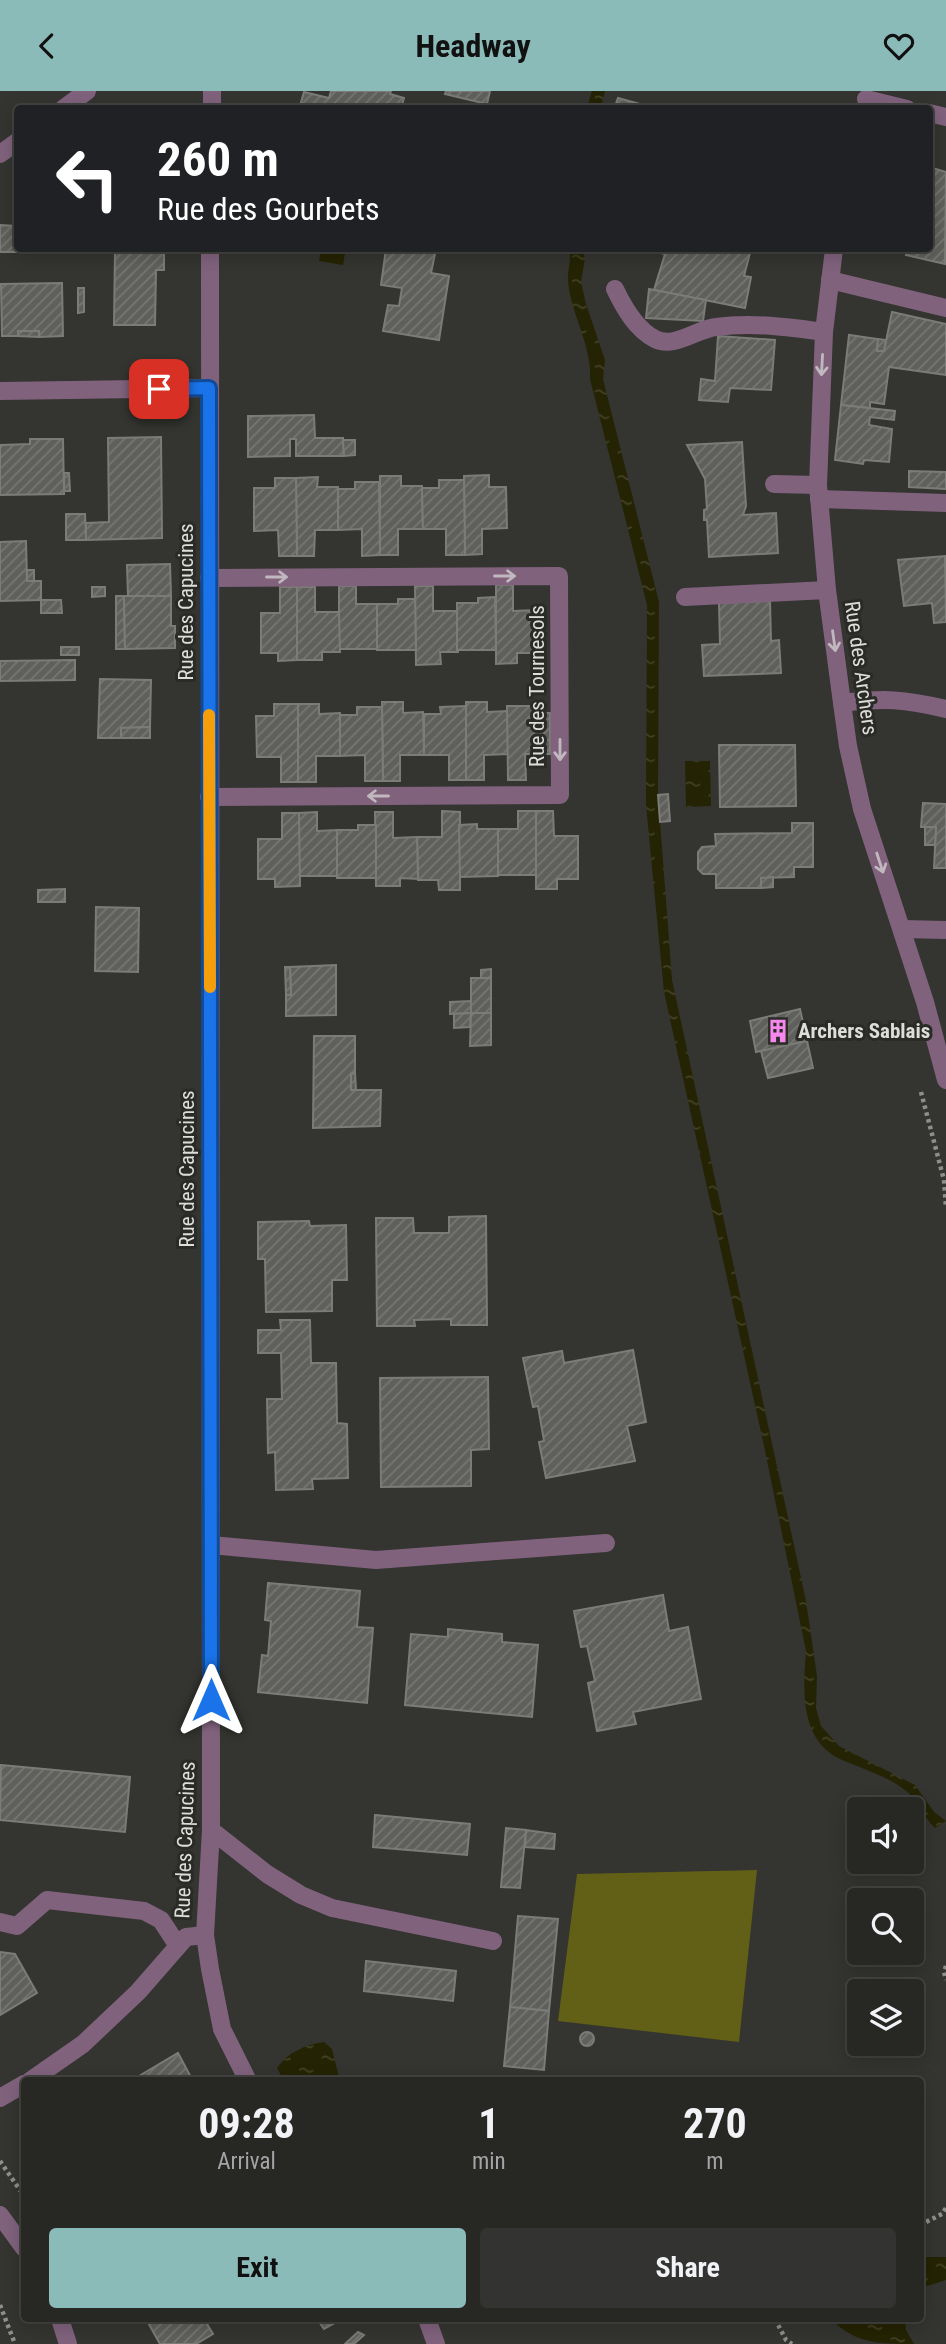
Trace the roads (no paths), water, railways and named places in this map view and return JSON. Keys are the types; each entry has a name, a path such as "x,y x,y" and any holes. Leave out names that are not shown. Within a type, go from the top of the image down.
{"street":[{"path":"68,105 87,91"},
{"path":"866,100 889,105"},
{"name":"Rue des Capucines","path":"210,252 211,1830 205,1935 222,2029 246,2077"},
{"name":"Rue des Archers","path":"834,252 824,332 818,492 827,590 842,703 862,809 902,929 946,1080"},
{"path":"830,280 946,308"},
{"path":"615,289 635,324 656,340 677,341 695,332 715,327 761,325 824,332"},
{"path":"0,391 209,388"},
{"path":"774,484 818,492 946,503"},
{"name":"Rue des Tournesols","path":"209,578 559,576 560,782 560,795 209,797"},
{"path":"685,597 827,590"},
{"path":"842,703 884,699 912,701 946,709"},
{"path":"902,929 946,930"},
{"path":"211,1545 376,1559 606,1543"},
{"path":"211,1830 267,1874 301,1895 332,1908 493,1941"},
{"path":"0,1922 17,1926 47,1900 144,1911 161,1920 178,1946"},
{"path":"36,2077 83,2044 138,1992 186,1937 205,1935"},
{"path":"0,2098 21,2086"},
{"path":"0,2215 21,2244"},
{"path":"61,2322 68,2344"},
{"path":"428,2322 436,2344"}],"water":[{"path":"592,91 605,91 602,105 588,105"},
{"path":"320,252 345,252 343,265 319,261"},
{"path":"569,252 583,252 585,258 581,282 605,360 603,379 659,602 658,795 672,980 806,1601 817,1676 816,1708 821,1726 839,1746 915,1785 923,1797 912,1797 898,1785 828,1751 818,1740 807,1713 804,1682 806,1651 764,1446 664,992 646,805 647,605 590,379 588,354 573,306 568,277"},
{"path":"685,761 710,761 711,806 686,807"},
{"path":"924,1798 934,1812 946,1821 935,1828 924,1814"},
{"path":"324,2042 332,2049 339,2077 282,2077 277,2068 286,2058 304,2047"},
{"path":"924,2257 946,2257 946,2280 924,2287"},
{"path":"834,2322 905,2322 906,2330 914,2344 869,2341"}],"place":[{"name":"Archers Sablais","path":"778,1031"}]}
